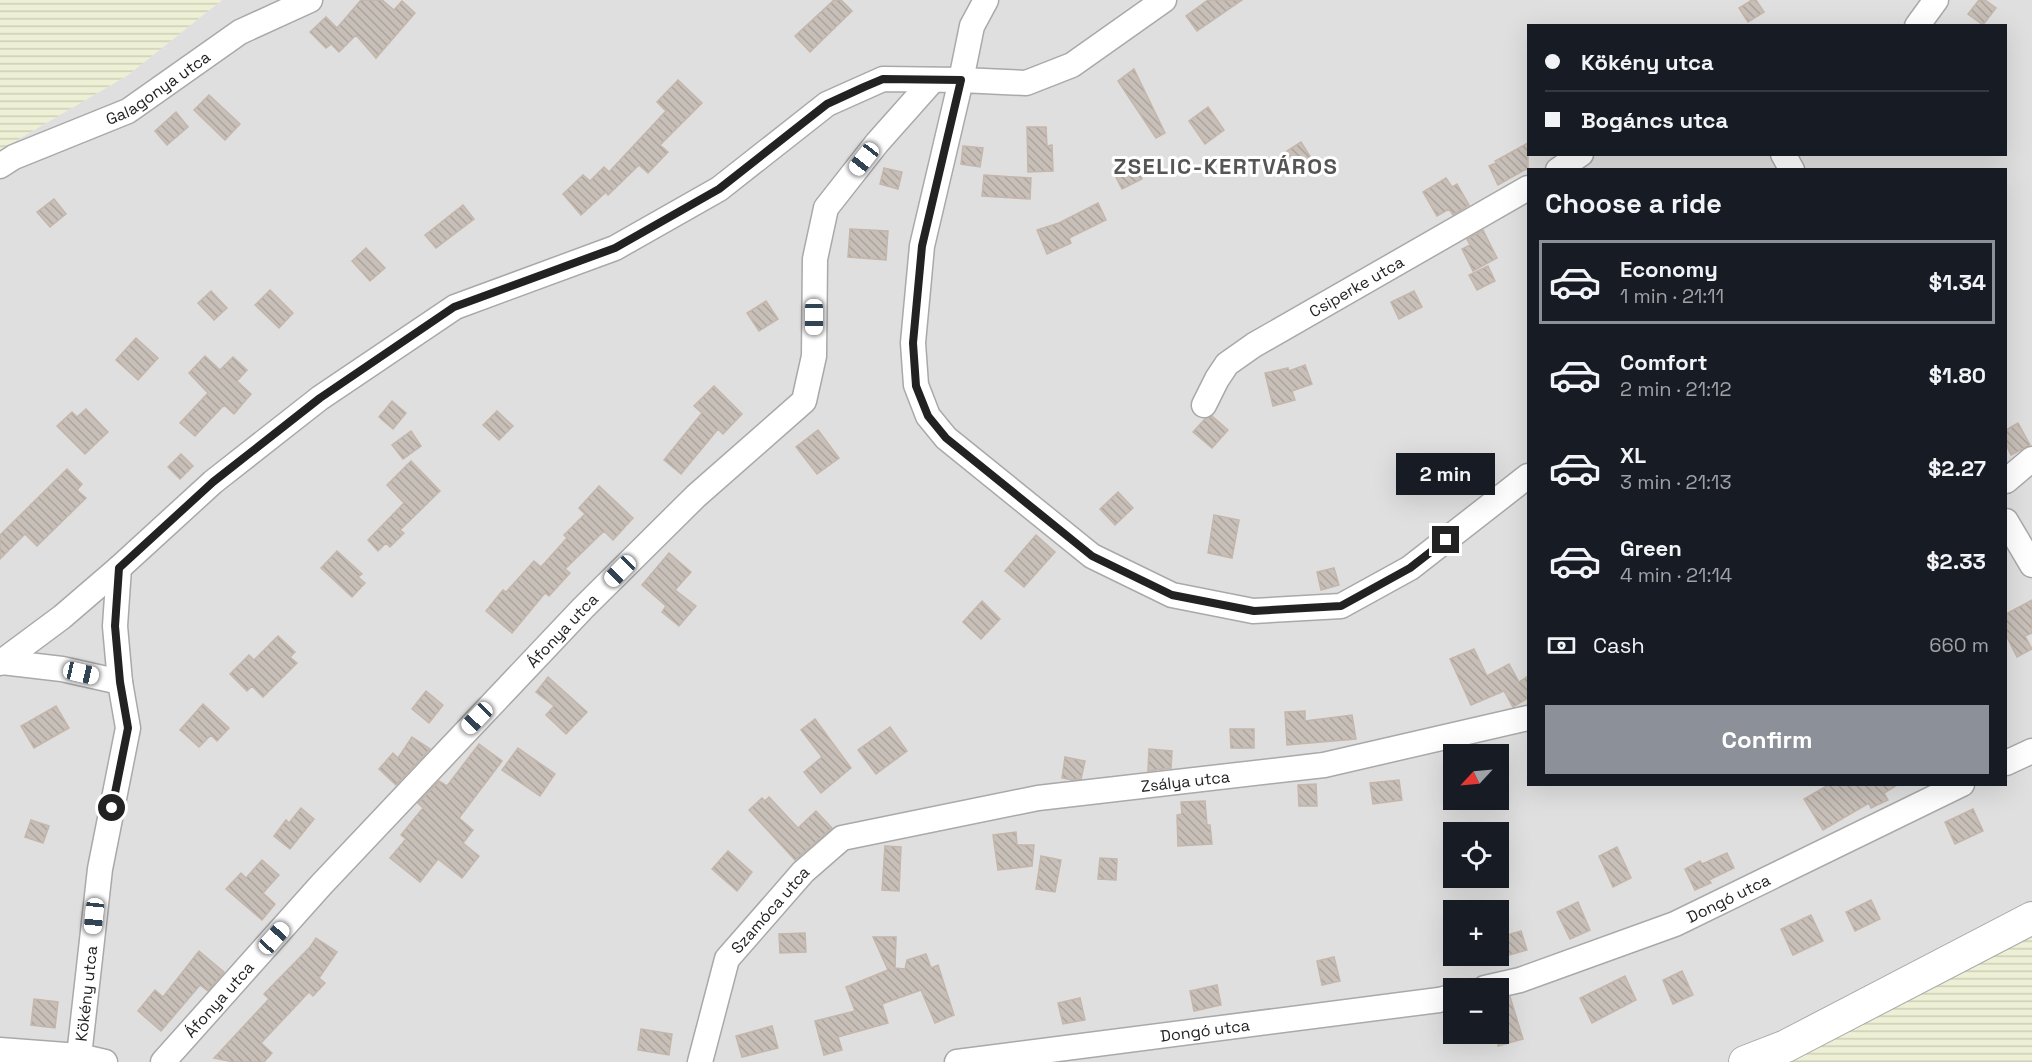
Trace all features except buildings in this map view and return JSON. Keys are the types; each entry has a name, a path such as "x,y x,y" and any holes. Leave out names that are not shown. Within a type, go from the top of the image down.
{"street":[{"name":"Galagonya utca","path":"0,166 14,157 128,111 240,33 310,0"},
{"path":"986,0 972,26 922,246 913,343 916,386 928,416 946,438 1092,556 1172,595 1254,611 1341,606 1410,568 1527,477"},
{"path":"1,663 62,617 213,482 320,398 454,307 615,248 719,189 827,104 883,79 1026,83 1072,65 1164,0"},
{"path":"1918,24 1936,0"},
{"name":"Áfonya utca","path":"163,1062 321,885 583,608 696,496 804,401 814,356 815,259 826,208 877,142 933,80"},
{"path":"1561,168 1578,156"},
{"name":"Csiperke utca","path":"1204,405 1227,364 1254,345 1527,189"},
{"path":"2007,480 2032,459"},
{"path":"2007,523 2032,565"},
{"name":"Kökény utca","path":"79,1056 99,869 128,728 120,682 115,626 119,568"},
{"path":"1,663 62,669 120,682"},
{"name":"Zsálya utca","path":"842,838 1038,798 1324,765 1527,719"},
{"path":"2007,762 2032,750"},
{"name":"Dongó utca","path":"1509,983 1675,924 1958,786"},
{"name":"Szamóca utca","path":"700,1062 727,959 803,872 842,838"},
{"path":"1745,1062 1786,1046 2032,918"},
{"name":"Dongó utca","path":"957,1062 1443,999"},
{"path":"0,1050 79,1056 105,1062"}],"shaded area":[{"path":"222,0 2032,0 2032,936 1786,1062 0,1062 0,150 128,75"}],"green space":[{"path":"0,0 222,0 128,75 0,150"},
{"path":"2032,936 2032,1062 1786,1062 1794,1059"}],"district":[{"name":"ZSELIC-KERTVÁROS","path":"1226,166"}],"route":[{"path":"112,808 128,728 120,682 115,626 119,568 213,482 320,398 454,307 615,248 719,189 827,104 883,79 961,80 922,246 913,343 916,386 928,416 946,438 1092,556 1172,595 1254,611 1341,606 1410,568 1446,540"}]}
